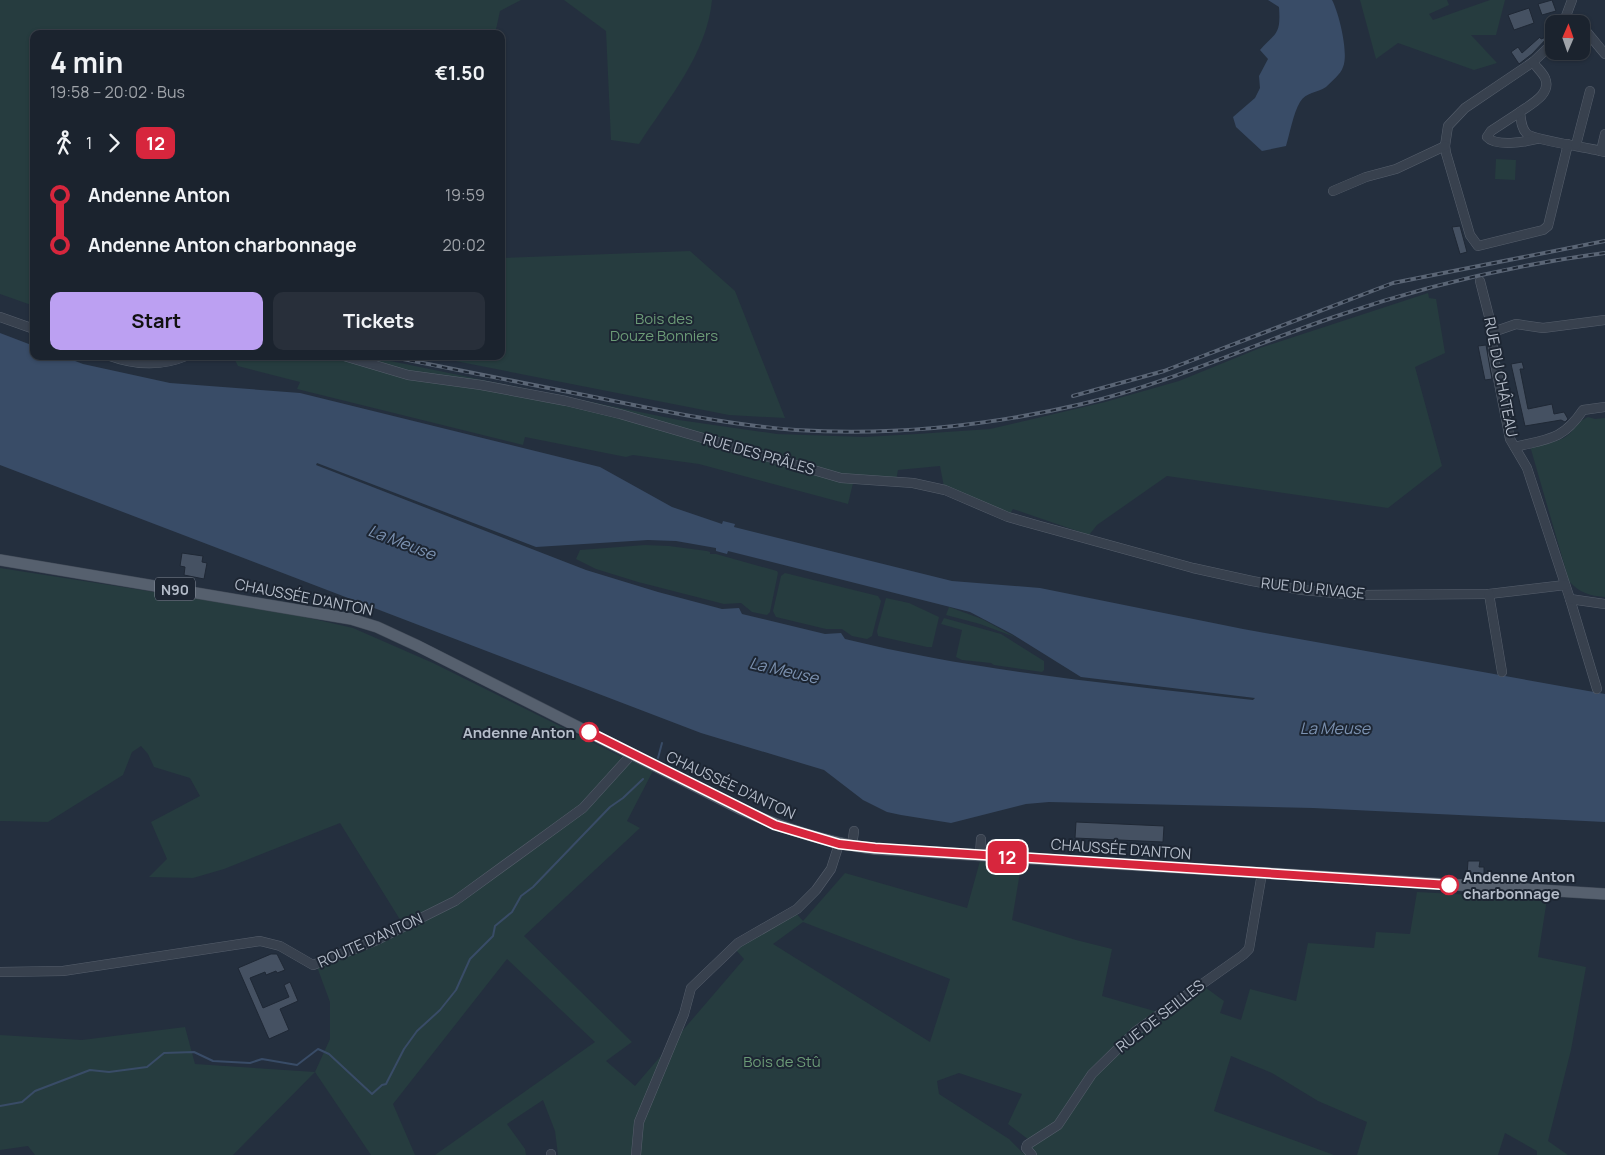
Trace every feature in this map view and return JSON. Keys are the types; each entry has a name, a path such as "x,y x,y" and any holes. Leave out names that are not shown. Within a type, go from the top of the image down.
{"main road":[{"name":"CHAUSSÉE D'ANTON","path":"0,560 286,607 368,624 418,646 775,825 839,844 980,855 1605,894"}],"street":[{"path":"1567,15 1572,0"},
{"path":"1568,12 1571,15"},
{"path":"1590,35 1605,54"},
{"path":"1545,51 1533,62 1465,108 1448,126 1444,146 1470,236 1478,246 1544,230 1548,226 1590,91"},
{"path":"1533,62 1546,79 1544,94 1491,131 1487,137 1490,141 1520,143 1537,139"},
{"path":"1520,112 1521,124 1528,134 1537,139 1603,151 1605,134"},
{"path":"1333,191 1366,177 1396,169 1444,146"},
{"name":"RUE DU CHÂTEAU","path":"1480,280 1493,332 1493,353 1510,439 1527,468 1565,585"},
{"path":"0,317 30,328"},
{"path":"1493,332 1516,324 1543,328 1605,320"},
{"path":"126,360 142,364 177,360"},
{"name":"RUE DES PRÂLES","path":"357,360 408,375 482,385 566,401 611,412 841,478 913,483 945,490 1008,517 1170,561"},
{"path":"1514,447 1550,439 1568,430 1583,410 1605,407"},
{"name":"RUE DU RIVAGE","path":"1170,561 1252,581 1349,594 1489,594 1565,585"},
{"path":"1565,585 1597,689"},
{"path":"1489,594 1502,672"},
{"path":"1570,599 1605,604"},
{"name":"ROUTE D'ANTON","path":"0,972 63,971 260,941 280,946 313,966 377,940 455,901 583,808 632,754"},
{"path":"852,846 854,831"},
{"path":"980,855 981,839"},
{"path":"636,1155 638,1122 684,1014 691,988 738,943 797,909 816,890 831,870 839,844"},
{"name":"RUE DE SEILLES","path":"1032,1155 1026,1148 1027,1145 1058,1125 1092,1074 1136,1030 1249,949 1262,873"}],"green space":[{"path":"0,0 521,0 500,11 496,30 30,30 30,305 0,294"},
{"path":"564,0 712,0 709,20 703,39 694,57 674,93 639,144 611,140 606,31"},
{"path":"1360,0 1447,0 1449,5 1429,14 1433,20 1490,0 1505,0 1496,35 1471,35 1497,63 1474,70 1398,43 1376,59"},
{"path":"1496,159 1516,160 1515,180 1495,179"},
{"name":"Bois des Douze Bonniers","path":"690,251 735,291 785,418 729,415 450,360 505,360 505,258"},
{"path":"1428,293 1429,298 1436,299 1445,353 1415,367 1442,466 1388,508 1167,476 1097,525 1089,535 1013,509 1010,514 944,487 940,466 898,470 896,481 854,479 848,504 699,464 633,455 626,457 525,437 523,445 297,389 300,382 238,366 235,360 386,360 679,420 777,434 864,437 990,429 1105,402 1179,381 1260,348"},
{"path":"1588,417 1595,419 1605,418 1605,597 1585,593 1569,581 1530,446 1550,443 1564,438"},
{"path":"645,545 707,551 710,554 777,571 770,612 767,615 752,612 741,603 724,604 638,582 596,569 576,559 580,550"},
{"name":"Bois de Stû","path":"0,568 283,612 353,628 433,663 622,757 610,775 632,754 655,767 627,821 640,828 524,936 632,1042 606,1061 635,1086 744,959 735,949 795,912 803,921 845,873 967,908 980,861 1021,866 1012,920 1112,949 1102,996 1158,1012 1131,1031 1099,1061 1052,1126 1029,1140 1008,1124 1022,1094 959,1073 937,1081 939,1094 1009,1139 1023,1153 1054,1131 1093,1077 1155,1018 1202,985 1224,1001 1220,1013 1241,1020 1250,989 1296,1001 1308,943 1374,948 1376,932 1410,934 1417,892 1547,899 1538,957 1586,967 1571,1050 1548,1141 1568,1155 1537,1155 1537,1151 1505,1133 1498,1155 1357,1155 1367,1122 1318,1101 1272,1073 1231,1056 1214,1111 1334,1155 558,1155 555,1131 543,1100 507,1124 525,1149 526,1155 435,1155 595,1042 507,959 393,1104 415,1155 371,1155 315,1072 330,1039 330,1002 316,964 404,926 340,823 224,869 193,878 149,877 167,859 151,822 200,796 190,778 154,767 148,754 141,746 132,752 123,775 48,822 0,821","holes":["803,922 950,979 930,1042 773,944"]},
{"path":"785,573 878,596 881,601 872,636 867,639 852,636 842,629 826,629 776,617 773,611 781,576"},
{"path":"886,598 909,603 939,617 932,647 878,636 877,631"},
{"path":"949,607 982,619 1015,637 980,624 946,615"},
{"path":"944,618 1001,634 1044,661 1044,670 1042,672 994,665 991,663 962,660 956,657 962,630 941,624"},
{"path":"185,1027 195,1064 315,1072 233,1155 35,1155 28,1146 0,1150 0,1035 82,1040"}],"water":[{"path":"1268,0 1332,0 1338,14 1345,61 1336,78 1326,87 1308,94 1302,99 1286,146 1262,151 1236,127 1233,117 1255,98 1260,88 1259,76 1268,59 1260,50 1274,36 1278,28 1279,7"},
{"name":"La Meuse","path":"0,333 30,344 30,360 72,360 170,383 300,393 600,467 672,507 722,524 723,521 735,524 734,527 952,581 1040,588 1243,629 1605,694 1605,822 1313,808 1049,802 1026,804 951,823 887,812 863,800 824,770 701,733 0,465","holes":["317,463 536,547 648,540 676,541 716,548 716,551 727,554 728,551 970,612 1012,634 1081,677 1255,698 1253,700 997,669 895,650 845,639 841,633 825,634 742,614 739,608 722,609 586,570 316,465"]}],"building":[{"path":"1552,0 1556,11 1542,15 1538,4"},
{"path":"1529,8 1534,23 1514,30 1508,15"},
{"path":"1540,37 1541,39 1545,38 1545,40 1532,54 1519,64 1511,52 1518,47 1522,53"},
{"path":"1460,226 1467,252 1460,254 1452,227"},
{"path":"1486,345 1492,379 1485,380 1478,346"},
{"path":"1522,362 1524,369 1520,369 1528,409 1552,404 1554,414 1564,412 1568,419 1565,422 1561,420 1525,426 1511,364"},
{"path":"182,553 203,556 202,562 207,563 204,579 184,575 185,567 180,566"},
{"path":"1076,822 1164,826 1163,842 1075,838"},
{"path":"1468,861 1480,861 1479,867 1484,867 1484,876 1467,875"},
{"path":"271,954 277,954 285,970 266,975 265,972 250,978 263,1008 289,997 284,985 290,982 298,1001 280,1009 289,1030 269,1039 238,968"}],"waterway":[{"path":"658,758 662,743"},
{"path":"0,1106 22,1102 35,1091 90,1070 109,1072 147,1067 164,1053 194,1052 213,1061 250,1063 262,1059 297,1065 318,1049 329,1054 372,1094 382,1085 386,1084 404,1049 417,1031 440,1010 456,990 470,959 493,936 495,926 512,912 521,896 533,887 610,807 623,798 643,779"}],"railway":[{"path":"1073,396 1164,371 1393,283 1605,241"},
{"path":"408,360 675,413 747,425 832,432 940,428 1047,412 1082,404 1147,385 1305,327 1403,295 1503,270 1605,253"}],"bus line":[{"name":"12","path":"589,732 775,825 839,844 875,848 1449,885"}],"place":[{"name":"Andenne Anton","path":"589,732"},
{"name":"Andenne Anton charbonnage","path":"1449,885"}]}
